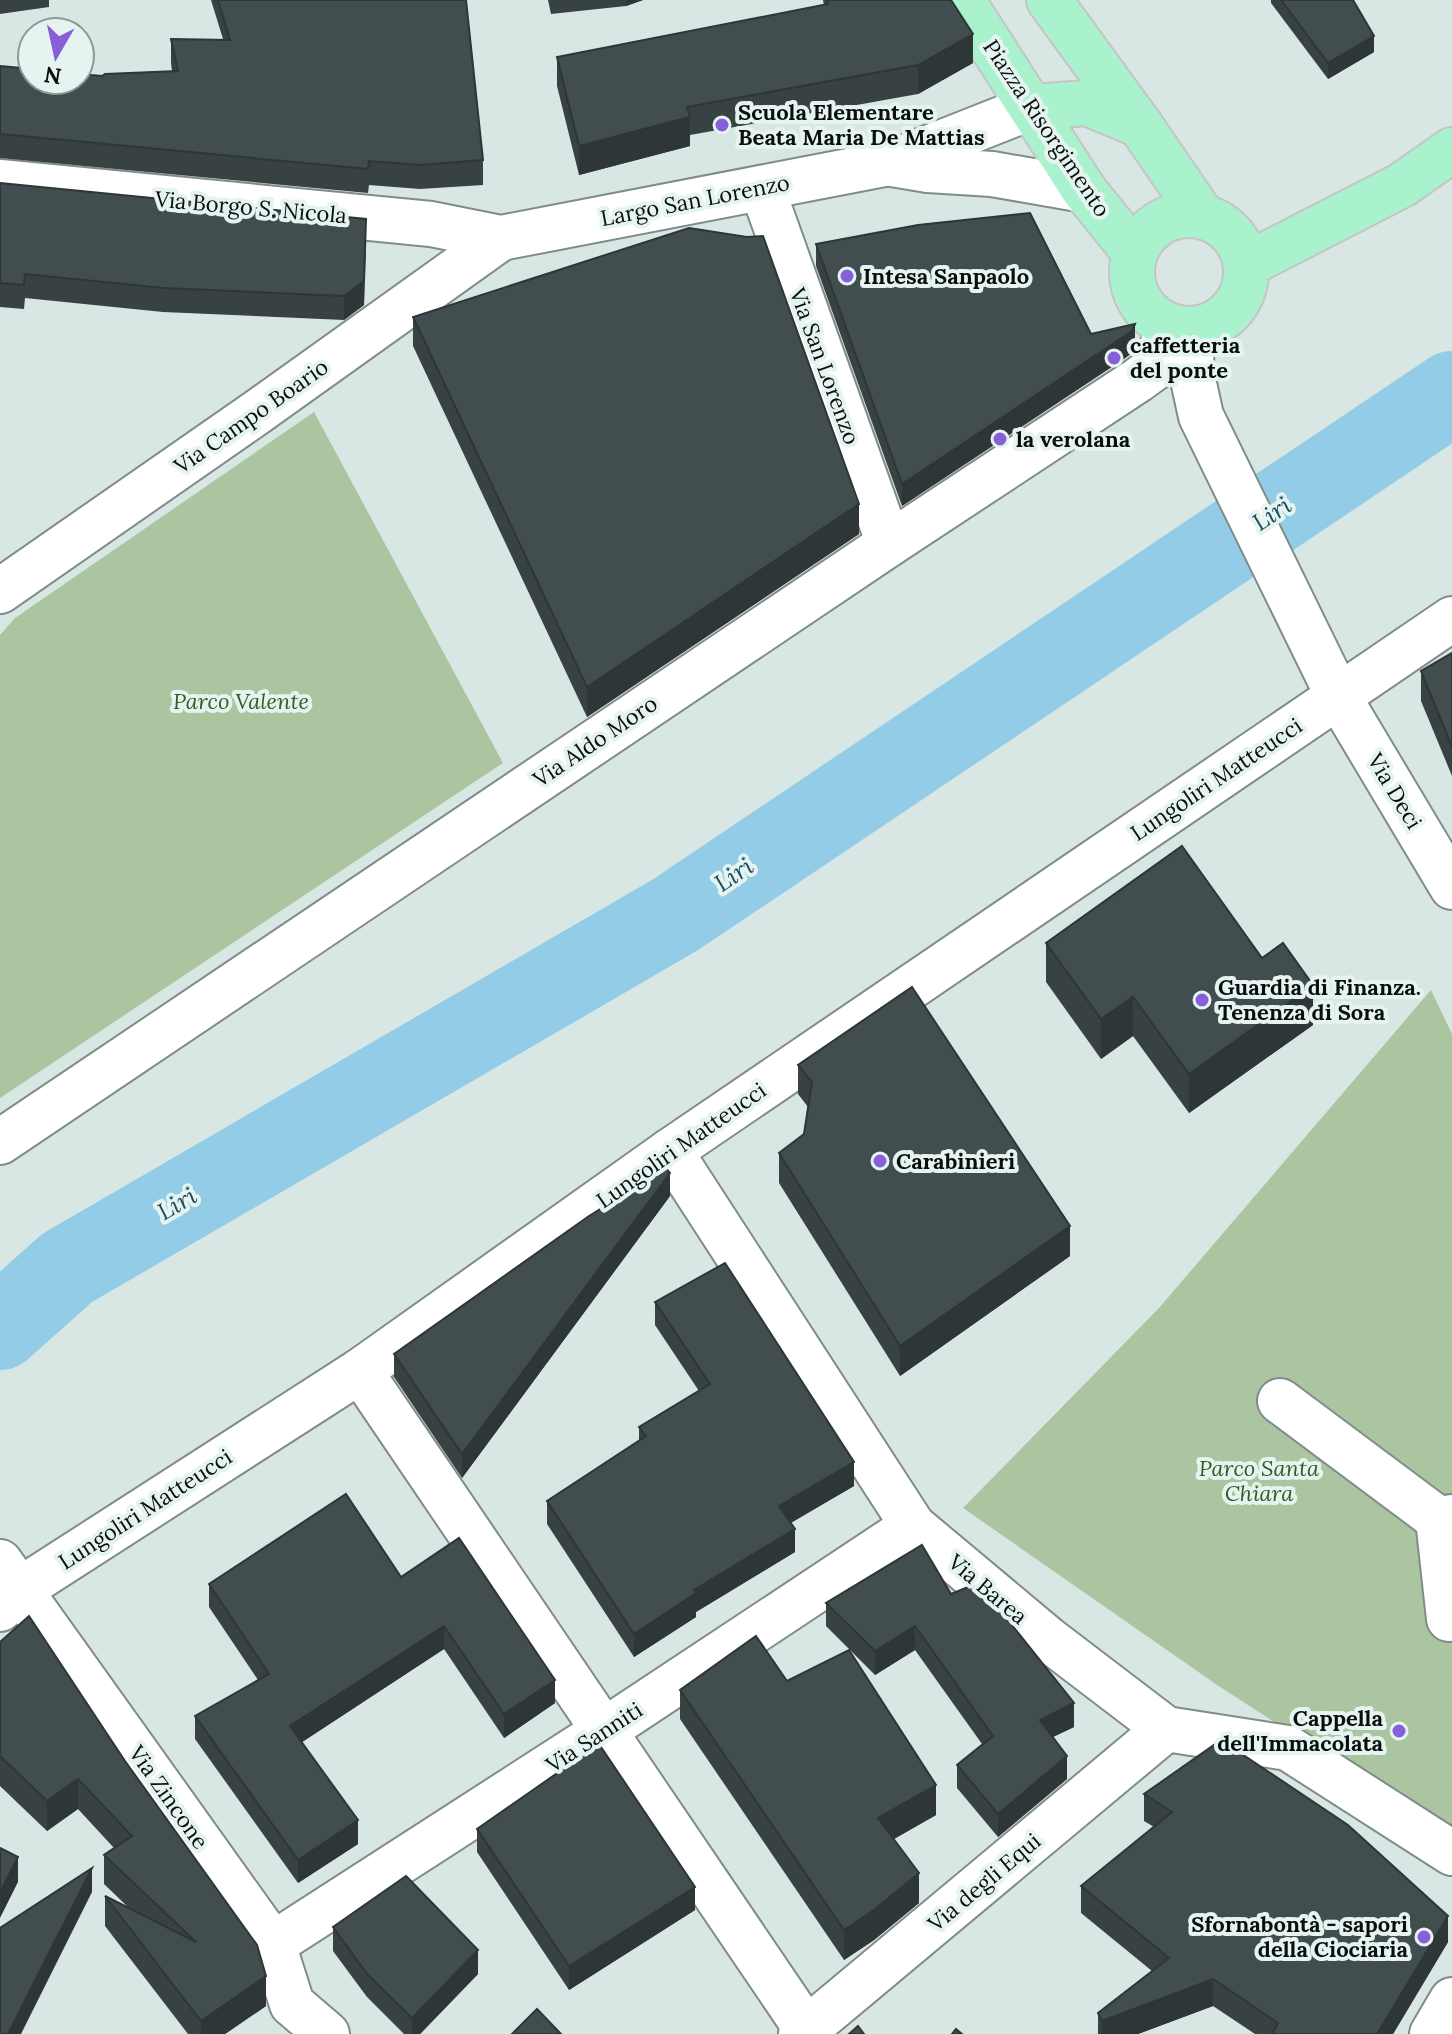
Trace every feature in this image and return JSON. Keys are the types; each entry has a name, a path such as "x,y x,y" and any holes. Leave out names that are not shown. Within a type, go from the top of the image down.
{"main road":[{"name":"Piazza Risorgimento","path":"962,0 1084,190 1135,253"},
{"path":"1049,0 1203,217"},
{"path":"1032,107 1087,103 1140,125"},
{"path":"1246,265 1402,185 1452,150"},
{"path":"1186,215 1203,217 1219,223 1242,249 1246,282 1232,310 1206,327 1180,328 1154,318 1142,305 1134,289 1131,271 1142,239 1162,222 1186,215"}],"street":[{"name":"Largo San Lorenzo","path":"501,238 890,163 1032,107"},
{"name":"Largo San Lorenzo","path":"890,163 928,170 992,174 1084,190"},
{"name":"Via Borgo S. Nicola","path":"0,182 431,224 501,238"},
{"name":"Via San Lorenzo","path":"762,188 889,544"},
{"name":"Via Campo Boario","path":"0,591 501,238"},
{"name":"Via Aldo Moro","path":"0,1142 1153,369 1180,328"},
{"name":"Via Deci","path":"1180,328 1201,416 1338,696 1452,887"},
{"name":"Lungoliri Matteucci","path":"7,1586 360,1371 670,1151 1452,619"},
{"name":"Via Barea","path":"670,1151 913,1526 1048,1639 1166,1729 1288,1748 1452,1853"},
{"path":"360,1371 605,1730 804,2032"},
{"path":"1280,1401 1445,1518 1449,1619 1452,1618"},
{"name":"Via Sanniti","path":"273,1944 913,1526"},
{"name":"Via Zincone","path":"7,1586 273,1944 284,2019 327,2034"},
{"name":"Via degli Equi","path":"804,2032 1166,1729"},
{"path":"1432,2034 1452,2000"}],"green space":[{"name":"Parco Valente","path":"314,412 503,763 0,1098 0,635 15,618"},
{"name":"Parco Santa Chiara","path":"1431,990 1452,1034 1452,1837 1220,1687 963,1508 1159,1308"}],"building":[{"path":"218,0 466,0 483,160 420,165 369,161 368,169 0,134 0,66 16,68 16,96 96,96 96,75 178,71 171,39 230,40"},
{"path":"827,0 951,0 973,34 918,65 687,107 690,117 579,146 557,57 828,4"},
{"path":"1281,0 1353,0 1374,36 1328,63"},
{"path":"0,183 366,219 364,281 344,296 163,288 25,274 24,285 0,283"},
{"path":"1030,213 1091,334 1135,324 1132,331 902,484 816,244 918,225"},
{"path":"689,228 747,237 763,236 859,504 587,687 413,317"},
{"path":"1452,653 1452,747 1421,671"},
{"path":"1182,846 1262,958 1283,943 1313,985 1189,1074 1133,997 1101,1019 1046,943"},
{"path":"912,987 1070,1226 900,1346 779,1153 804,1134 812,1082 798,1065"},
{"path":"666,1168 670,1173 462,1454 394,1354 589,1216"},
{"path":"725,1263 854,1462 779,1506 795,1529 694,1590 696,1593 634,1634 547,1501 646,1436 639,1427 710,1384 655,1302"},
{"path":"346,1494 401,1577 459,1538 555,1680 504,1714 444,1626 290,1726 358,1820 298,1860 195,1716 269,1674 209,1584"},
{"path":"922,1545 951,1594 973,1585 996,1605 1074,1703 1040,1720 1067,1756 998,1814 957,1765 993,1736 915,1626 875,1651 826,1603"},
{"path":"29,1616 125,1761 257,1945 266,1976 201,2021 105,1896 196,1942 104,1855 132,1836 78,1779 47,1801 0,1756 0,1642"},
{"path":"756,1636 787,1681 849,1650 936,1785 878,1818 919,1873 844,1930 680,1690"},
{"path":"1221,1740 1348,1825 1448,1916 1377,2034 1272,2034 1278,2023 1213,1979 1102,2021 1098,2013 1169,1958 1081,1886 1172,1812 1144,1794"},
{"path":"599,1744 695,1887 569,1966 477,1829"},
{"path":"0,1848 18,1857 0,1893"},
{"path":"92,1868 8,2034 0,2034 0,1928"},
{"path":"406,1876 478,1950 412,2018 367,1974 333,1927"},
{"path":"537,2009 561,2034 512,2034"},
{"path":"858,2026 864,2034 849,2034"}],"waterway":[{"name":"Liri","path":"0,1328 67,1268 675,915 1452,393"}],"place":[{"name":"Scuola Elementare Beata Maria De Mattias","path":"722,125"},
{"name":"Intesa Sanpaolo","path":"847,276"},
{"name":"caffetteria del ponte","path":"1114,358"},
{"name":"la verolana","path":"1000,439"},
{"name":"Guardia di Finanza. Tenenza di Sora","path":"1202,1000"},
{"name":"Carabinieri","path":"880,1161"},
{"name":"Cappella dell'Immacolata","path":"1399,1731"},
{"name":"Sfornabontà - sapori della Ciociaria","path":"1424,1937"}]}
